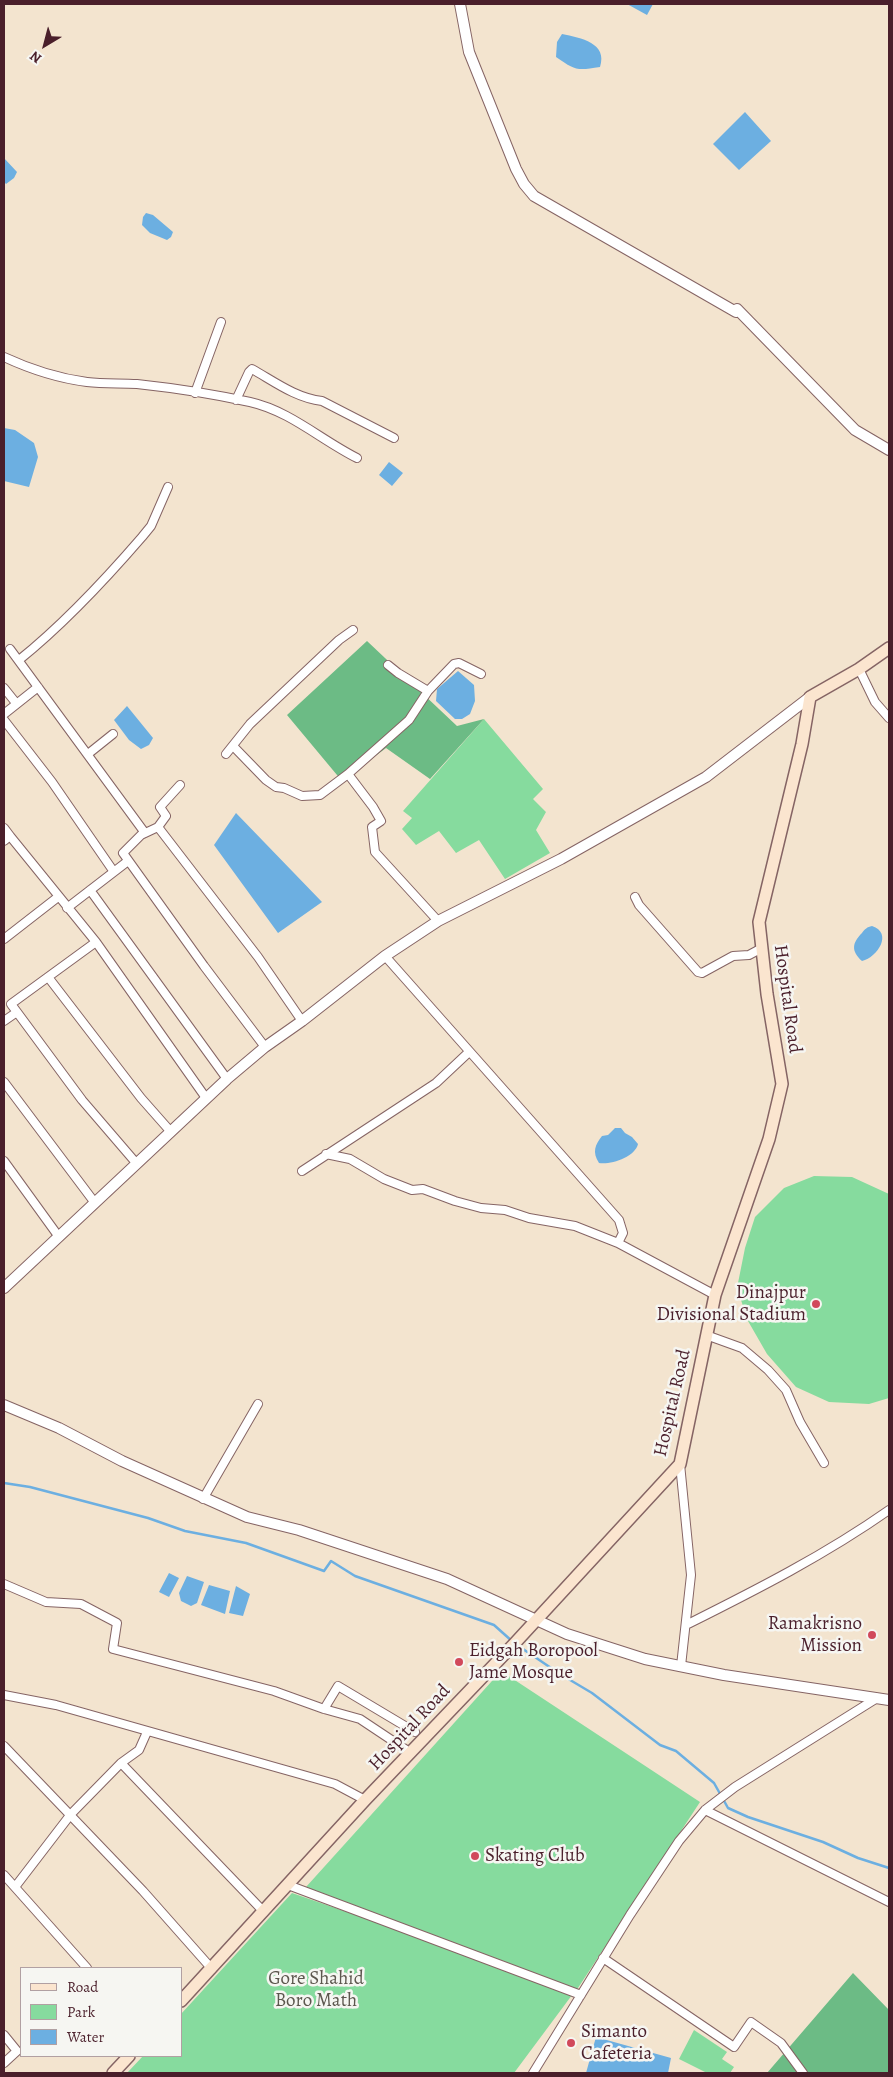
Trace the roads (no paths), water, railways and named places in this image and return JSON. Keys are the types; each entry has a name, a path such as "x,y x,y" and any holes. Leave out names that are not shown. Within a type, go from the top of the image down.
{"main road":[{"path":"810,697 859,669 889,648"},
{"name":"Hospital Road","path":"182,2000 365,1800 536,1620 680,1464 715,1295 769,1140 782,1084 766,994 760,922 802,744 810,697"},
{"path":"113,2073 128,2057"}],"street":[{"path":"460,4 469,52 516,169 524,184 534,196 736,312 737,309 856,430 889,450"},
{"path":"194,393 221,322"},
{"path":"4,357 30,370 87,382 170,388 250,402 286,416 357,458"},
{"path":"236,400 248,372 252,369 294,393 310,400 322,401 394,438"},
{"path":"19,660 40,644 142,537 151,526 168,487"},
{"path":"226,754 250,724 352,630"},
{"path":"10,649 145,833"},
{"path":"233,746 266,780 276,787 284,788 302,796 320,795 348,774 409,720 428,691 454,664 459,663 481,674"},
{"path":"388,665 428,691"},
{"path":"859,669 875,702 889,718"},
{"path":"4,714 38,686"},
{"path":"4,688 16,703"},
{"path":"4,1288 226,1079 385,956 438,921 561,858 706,777 810,697"},
{"path":"4,720 52,782 114,872"},
{"path":"88,754 113,734"},
{"path":"348,774 368,800 381,822 372,827 375,852 438,921"},
{"path":"180,785 160,807 166,816 158,827 145,833 123,853 265,1047"},
{"path":"158,827 258,957 302,1022"},
{"path":"4,828 7,839 96,942 206,1098"},
{"path":"67,908 128,861"},
{"path":"90,890 226,1079"},
{"path":"4,939 58,897"},
{"path":"634,897 698,972 702,973 733,956 749,955 762,948"},
{"path":"96,942 11,1004 82,1100 137,1164"},
{"path":"385,956 619,1220 623,1233 618,1243"},
{"path":"48,977 141,1098 171,1132"},
{"path":"4,1020 17,1012"},
{"path":"302,1171 436,1083 469,1052"},
{"path":"4,1082 95,1203"},
{"path":"326,1154 350,1159 384,1179 412,1190 423,1189 481,1208 505,1210 530,1218 575,1226 618,1243 715,1295"},
{"path":"4,1161 59,1237"},
{"path":"706,1335 742,1348 768,1370 786,1390 800,1422 824,1463"},
{"path":"4,1404 60,1428 122,1461 246,1517 300,1530 447,1579 567,1634 645,1659 889,1700"},
{"path":"203,1499 258,1404"},
{"path":"680,1464 691,1575 680,1666"},
{"path":"686,1625 758,1589 823,1553 889,1510"},
{"path":"4,1584 46,1602 82,1604 117,1623 113,1649 274,1691 324,1709 360,1719 410,1753"},
{"path":"324,1709 338,1686 415,1732"},
{"path":"4,1695 56,1705 335,1784 365,1800"},
{"path":"533,2073 678,1841 708,1808 727,1793 877,1698"},
{"path":"14,1887 71,1814 121,1763 139,1750 148,1732"},
{"path":"4,1746 143,1891 212,1969"},
{"path":"121,1763 264,1912"},
{"path":"708,1808 889,1902"},
{"path":"4,1876 86,1967"},
{"path":"288,1885 581,1995"},
{"path":"604,1958 734,2047 751,2022 781,2043 803,2073"},
{"path":"4,2035 17,2051 4,2063"}],"water":[{"path":"627,4 653,4 647,15"},
{"path":"562,34 577,37 597,47 600,52 600,67 576,68 556,57 557,42"},
{"path":"745,112 771,141 739,170 713,144"},
{"path":"4,158 17,172 14,178 6,184 4,182"},
{"path":"146,213 153,215 173,232 171,237 167,240 150,233 142,225 143,217"},
{"path":"4,428 15,430 34,443 38,457 29,487 4,481"},
{"path":"389,462 403,473 392,486 379,475"},
{"path":"458,671 474,685 475,701 470,714 462,719 455,719 436,701 437,689"},
{"path":"127,706 153,738 149,745 141,749 129,740 114,720"},
{"path":"236,813 322,902 278,933 214,845"},
{"path":"872,926 882,934 881,945 873,955 862,961 856,954 854,947 865,929"},
{"path":"615,1128 621,1128 632,1137 638,1144 636,1149 622,1159 610,1163 599,1163 595,1152 596,1146 602,1136 608,1135"},
{"path":"169,1573 179,1578 169,1597 159,1592"},
{"path":"187,1576 204,1582 197,1603 191,1606 181,1601 179,1593"},
{"path":"209,1585 230,1591 225,1614 201,1605"},
{"path":"236,1586 250,1594 243,1616 229,1613"},
{"path":"596,2037 671,2058 668,2073 586,2073"}],"waterway":[{"path":"4,1483 30,1487 148,1518 185,1531 246,1543 324,1571 331,1561 355,1576 494,1625 513,1642"},
{"path":"517,1645 592,1693 660,1745 676,1751 714,1783 728,1808 889,1868"}],"place":[{"name":"Dinajpur Divisional Stadium","path":"816,1304"},
{"name":"Ramakrisno Mission","path":"872,1635"},
{"name":"Eidgah Boropool Jame Mosque","path":"459,1662"},
{"name":"Skating Club","path":"475,1856"},
{"name":"Simanto Cafeteria","path":"571,2043"}],"park label":[{"name":"Gore Shahid Boro Math","path":"316,1990"}]}
